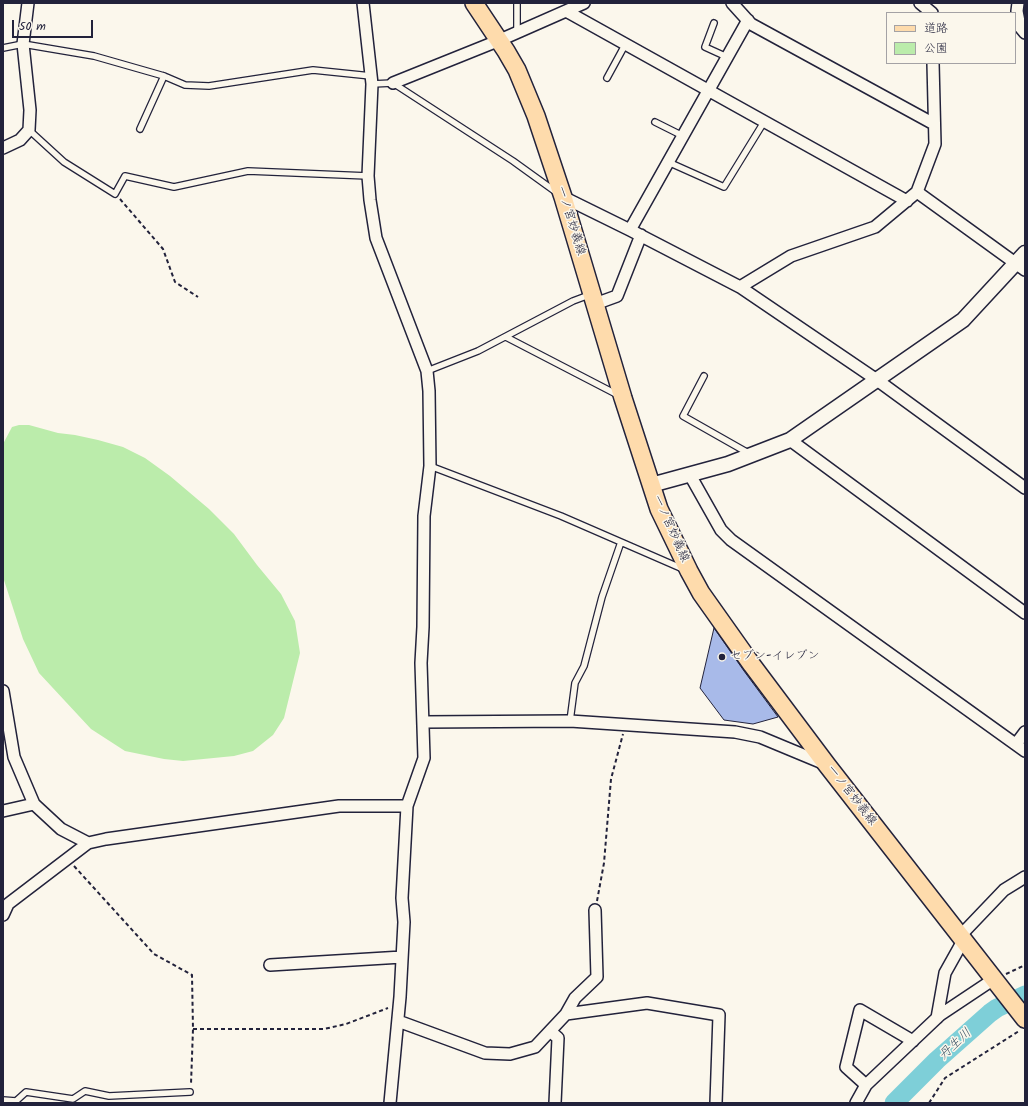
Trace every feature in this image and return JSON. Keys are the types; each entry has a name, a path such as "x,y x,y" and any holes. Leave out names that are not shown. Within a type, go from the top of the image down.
{"main road":[{"name":"一ノ宮妙義線","path":"474,3 500,40 517,70 528,96 563,197 623,398 659,509 689,571 701,593 744,654 827,765 1025,1019"}],"street":[{"path":"3,148 20,140 29,130 30,110 23,44 28,3"},
{"path":"363,3 371,80 368,176 376,238 427,371 429,391 430,466 424,516 423,627 421,663 424,758 407,806 402,898 404,922 398,1021 390,1103"},
{"path":"393,84 500,40 584,3"},
{"path":"732,3 748,20 758,27 934,124"},
{"path":"920,3 931,12"},
{"path":"1018,3 1017,11 1020,27 1025,32"},
{"path":"566,11 907,201"},
{"path":"630,230 748,20"},
{"path":"740,287 791,256 875,227 917,192 935,144 934,64"},
{"path":"917,192 1020,267"},
{"path":"563,197 641,235 740,287 877,380 1025,488"},
{"path":"593,299 617,296 641,235"},
{"path":"652,485 728,464 790,440 963,320 1020,267 1025,253"},
{"path":"790,440 1025,613"},
{"path":"690,475 721,530 731,540 1025,751"},
{"path":"3,691 14,757 34,804 62,829 88,843"},
{"path":"424,722 570,721 735,732 760,736 827,765"},
{"path":"1016,744 1025,732"},
{"path":"3,811 34,804"},
{"path":"3,915 8,904 88,843 106,839 340,806 407,806"},
{"path":"937,1018 945,973 962,937 1004,890 1025,877"},
{"path":"398,1021 485,1053 510,1054 535,1047 566,1014 575,998 597,977 595,910"},
{"path":"270,965 402,956"},
{"path":"856,1103 866,1085 937,1018 997,982"},
{"path":"566,1014 647,1003 720,1015 716,1103"},
{"path":"866,1085 846,1067 860,1010 913,1041"},
{"path":"550,1031 558,1038 555,1103"}],"lane":[{"path":"517,3 517,32"},
{"path":"714,23 705,47 727,57"},
{"path":"3,48 23,44 94,56 164,76 185,85 209,86 313,70 393,84 513,161 563,197"},
{"path":"607,78 626,45"},
{"path":"140,128 164,76"},
{"path":"655,122 683,136"},
{"path":"668,162 724,187 764,122"},
{"path":"29,130 64,162 115,194 125,176 174,186 248,171 368,176"},
{"path":"427,371 478,351 573,301 593,299"},
{"path":"506,337 623,398"},
{"path":"704,376 683,416 750,455"},
{"path":"430,466 561,516 689,571"},
{"path":"570,721 575,683 584,666 602,597 621,542"},
{"path":"3,1100 16,1101 26,1092 73,1099 84,1091 110,1096 190,1092"}],"path":[{"path":"115,194 163,249 175,282 198,297"},
{"path":"595,910 604,863 611,779 625,725"},
{"path":"68,859 154,954 192,975 193,1029 190,1092"},
{"path":"997,982 1025,965"},
{"path":"193,1029 324,1029 346,1024 399,1004"},
{"path":"928,1103 945,1078 1025,1027"}],"green space":[{"path":"29,425 58,433 98,440 123,447 145,458 170,476 209,509 234,534 281,594 295,621 300,653 284,718 273,735 253,751 234,756 183,761 164,759 125,751 91,729 39,673 23,639 3,577 3,444 12,427"}],"building":[{"name":"セブン-イレブン","path":"714,628 778,717 753,724 724,720 700,688"}],"waterway":[{"name":"丹生川","path":"894,1103 937,1060 990,1013 997,1008 1025,995"}],"place":[{"name":"セブン-イレブン","path":"722,657"}]}
